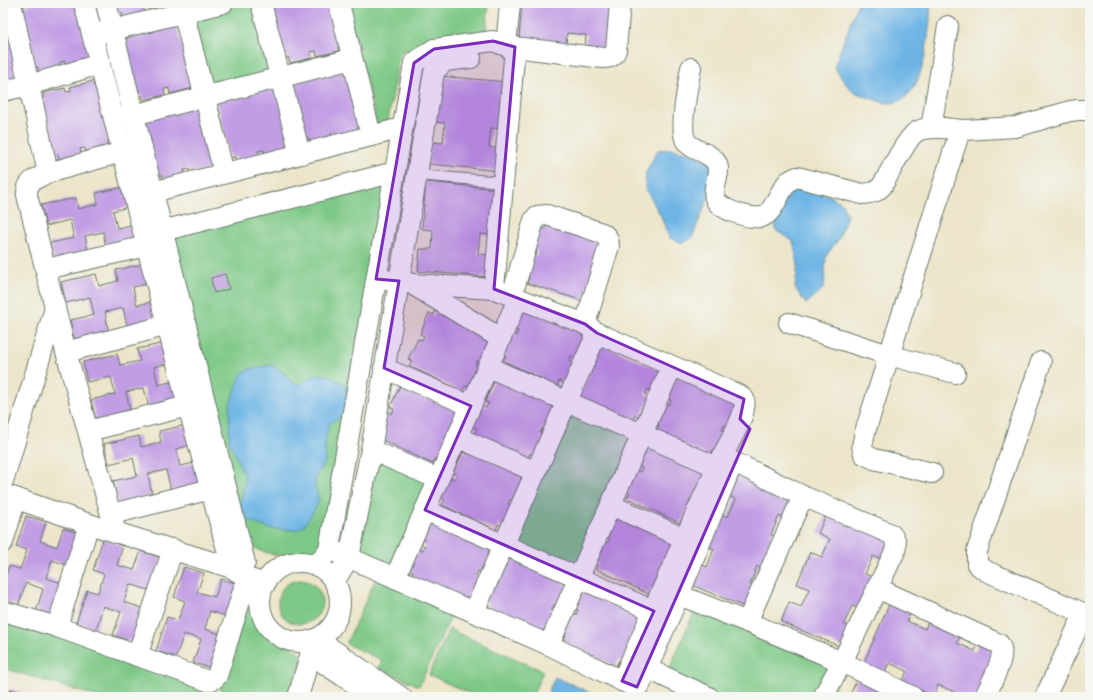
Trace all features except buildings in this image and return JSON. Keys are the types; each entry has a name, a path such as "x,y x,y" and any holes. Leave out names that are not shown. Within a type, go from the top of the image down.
{"street":[{"path":"11,3 48,173"},
{"path":"84,3 134,197 151,237 261,596 261,609 264,620 271,630 282,638 293,642 313,643 329,646 401,697"},
{"path":"3,612 57,627 208,681 217,676 253,573 211,489 188,406 168,325 151,237 153,191 106,3"},
{"path":"92,35 113,31 182,8 223,3"},
{"path":"261,3 300,154"},
{"path":"339,3 371,136"},
{"path":"497,3 505,45"},
{"path":"508,294 503,182 505,45 510,3"},
{"path":"317,566 329,549 414,63 434,49 505,45 609,58 614,55 616,50 620,3"},
{"path":"182,8 224,173"},
{"path":"931,128 948,26"},
{"path":"335,581 348,557 371,450 384,368 406,283 416,175 434,72 445,61 492,55 505,45"},
{"path":"114,120 352,59"},
{"path":"3,91 100,64"},
{"path":"690,68 683,126 684,136 687,143 715,161 718,168 715,199 718,204 734,212 754,218 764,217 769,212 788,182 797,177 862,194 878,191 910,138 917,131 931,128 964,130 1016,127 1070,111 1090,110"},
{"path":"134,197 402,128"},
{"path":"932,473 874,459 864,454 862,446 865,432 958,136 964,130"},
{"path":"114,523 66,352 27,190 28,185 32,180 48,173 122,152"},
{"path":"46,269 151,237 395,172"},
{"path":"395,578 500,338 508,294 534,220 537,216 548,215 602,233 609,240 609,246 591,329 567,401 474,612"},
{"path":"329,549 549,645 632,686 638,687 648,669 679,595 745,404 744,399 741,396 591,329 508,294 376,279"},
{"path":"406,283 500,338"},
{"path":"3,481 55,308"},
{"path":"789,324 889,355 955,373"},
{"path":"66,352 168,325"},
{"path":"1041,362 977,552 977,564 986,571 1087,615 1045,697"},
{"path":"549,645 672,366"},
{"path":"488,367 642,434 725,464 892,534 897,544 895,551 842,662 823,697"},
{"path":"384,368 471,406"},
{"path":"88,431 188,406"},
{"path":"457,437 536,472"},
{"path":"371,450 438,479"},
{"path":"622,681 685,539 725,464"},
{"path":"3,542 9,496 89,524 114,523 211,489"},
{"path":"747,622 803,496"},
{"path":"611,505 685,539"},
{"path":"425,510 654,611"},
{"path":"114,523 172,549 253,573 293,563 305,563 317,566 327,572 335,581 340,593 338,617 332,628 313,643 298,697"},
{"path":"57,627 89,524"},
{"path":"137,656 172,549"},
{"path":"877,588 999,644 1002,647 1002,658 985,697"},
{"path":"679,595 842,662 913,697"},
{"path":"313,643 316,658 374,697"},
{"path":"648,669 701,695"}],"lane":[{"path":"416,175 503,182"}],"highlighted area":[{"path":"493,41 515,47 494,289 585,324 597,333 744,399 740,419 750,429 637,687 622,681 654,611 425,510 471,406 384,368 399,281 376,279 414,63 434,49"}],"green space":[{"path":"241,3 257,3 275,75 208,91 189,16"},
{"path":"347,3 489,3 486,31 400,52 388,121 377,124"},
{"path":"388,182 326,531 316,550 299,555 274,555 253,548 245,538 171,236"},
{"path":"568,406 638,437 578,572 508,542"},
{"path":"373,457 433,483 394,573 356,557"},
{"path":"376,578 453,612 419,686 379,668 382,660 346,644"},
{"path":"300,580 312,584 318,590 322,602 318,614 312,620 300,624 288,620 282,614 278,602 282,590 288,584"},
{"path":"698,603 844,667 830,697 720,697 667,674"},
{"path":"246,608 258,611 265,627 276,638 292,646 303,657 291,697 240,697 220,691"},
{"path":"3,616 212,680 206,697 98,697 3,668"},
{"path":"449,629 543,671 532,697 478,697 429,675"}],"water":[{"path":"858,3 931,3 926,52 921,70 914,86 905,98 892,103 861,95 851,89 834,67"},
{"path":"671,149 688,152 710,163 713,186 692,238 683,243 669,238 661,216 645,188 646,172 658,150"},
{"path":"802,186 832,197 842,203 847,215 839,238 826,256 824,288 806,304 795,288 798,264 793,241 775,230 783,204 791,193"},
{"path":"272,365 284,373 292,383 300,384 317,374 329,376 344,384 348,392 344,415 330,423 325,439 325,462 316,475 315,486 319,500 303,527 296,530 271,529 249,521 240,508 245,477 229,442 230,404 241,375 249,369"},
{"path":"555,677 600,697 546,697"}]}
